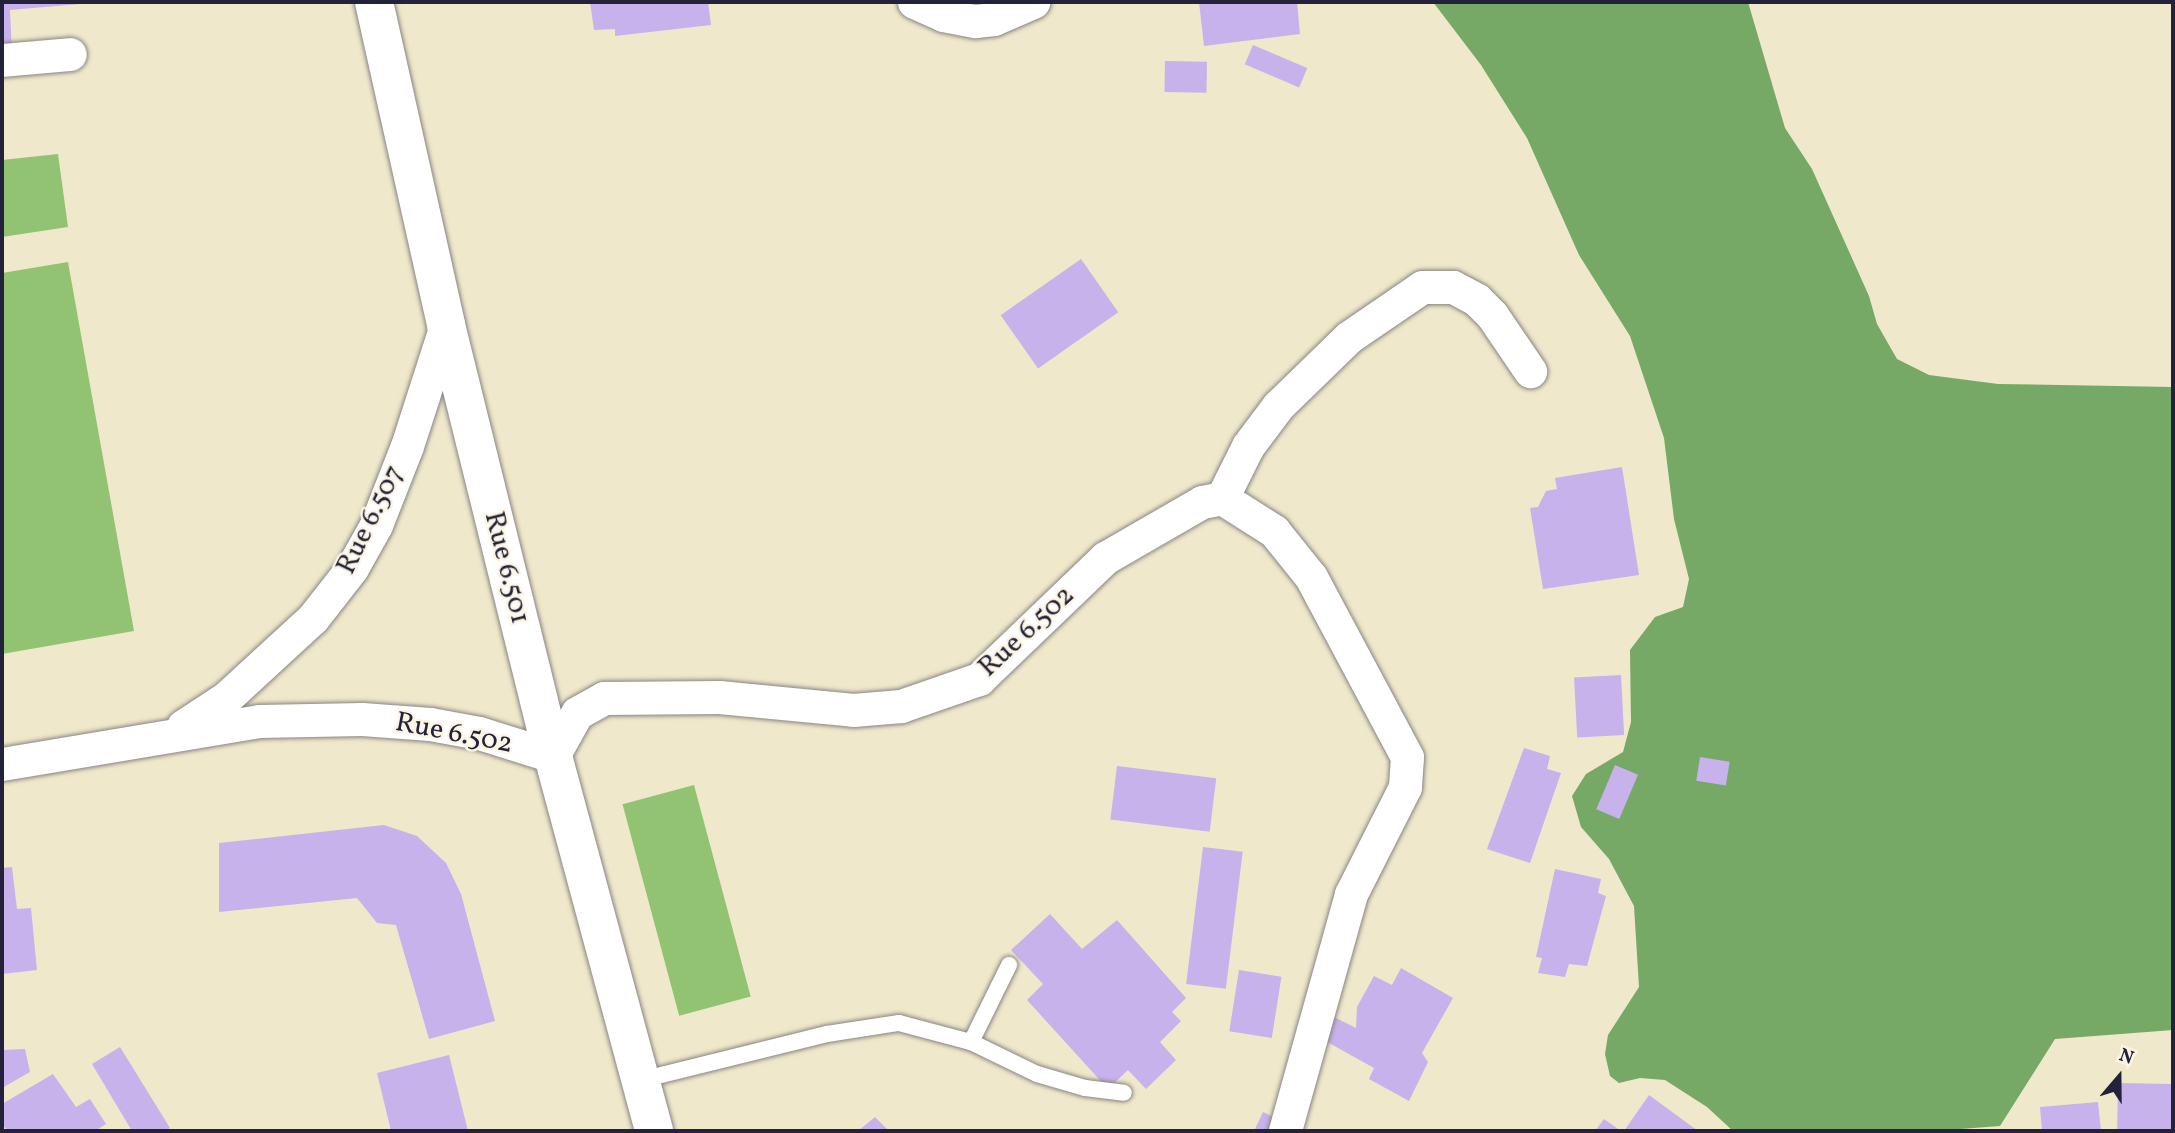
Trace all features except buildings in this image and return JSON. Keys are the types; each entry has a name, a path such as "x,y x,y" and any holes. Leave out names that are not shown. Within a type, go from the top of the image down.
{"street":[{"name":"Rue 6.501","path":"374,2 446,325 553,756 654,1131"},
{"path":"914,2 943,15 975,21 994,19 1033,2"},
{"path":"2,60 70,54"},
{"path":"1285,1131 1351,894 1405,787 1407,757 1311,577 1274,531 1222,498 1248,446 1278,405 1349,337 1422,287 1453,287 1477,300 1492,314 1530,371"},
{"name":"Rue 6.507","path":"175,731 226,698 313,618 352,568 376,525 407,446 446,325"},
{"name":"Rue 6.502","path":"2,764 175,731 259,720 362,719 479,733 553,756 577,713 604,698 719,698 853,710 901,706 979,679 1105,558 1202,502 1222,498"}],"lane":[{"path":"971,1042 1009,965"},
{"path":"641,1080 873,1024 924,1027 971,1042 1037,1074 1086,1088 1124,1093"}],"green space":[{"path":"1433,2 1748,2 1785,128 1812,169 1869,296 1877,324 1897,359 1929,375 1998,384 2173,387 2173,1030 2055,1039 2000,1126 1934,1131 1733,1131 1707,1107 1665,1080 1640,1078 1619,1083 1610,1076 1605,1054 1608,1035 1639,987 1634,906 1609,859 1581,827 1572,796 1586,774 1623,752 1631,722 1630,650 1655,617 1683,607 1689,579 1674,519 1664,438 1630,336 1579,255 1527,138 1481,65"},
{"path":"58,154 68,227 2,237 2,160"},
{"path":"68,262 134,631 2,654 2,273"},
{"path":"694,785 751,997 679,1016 623,804"}]}
